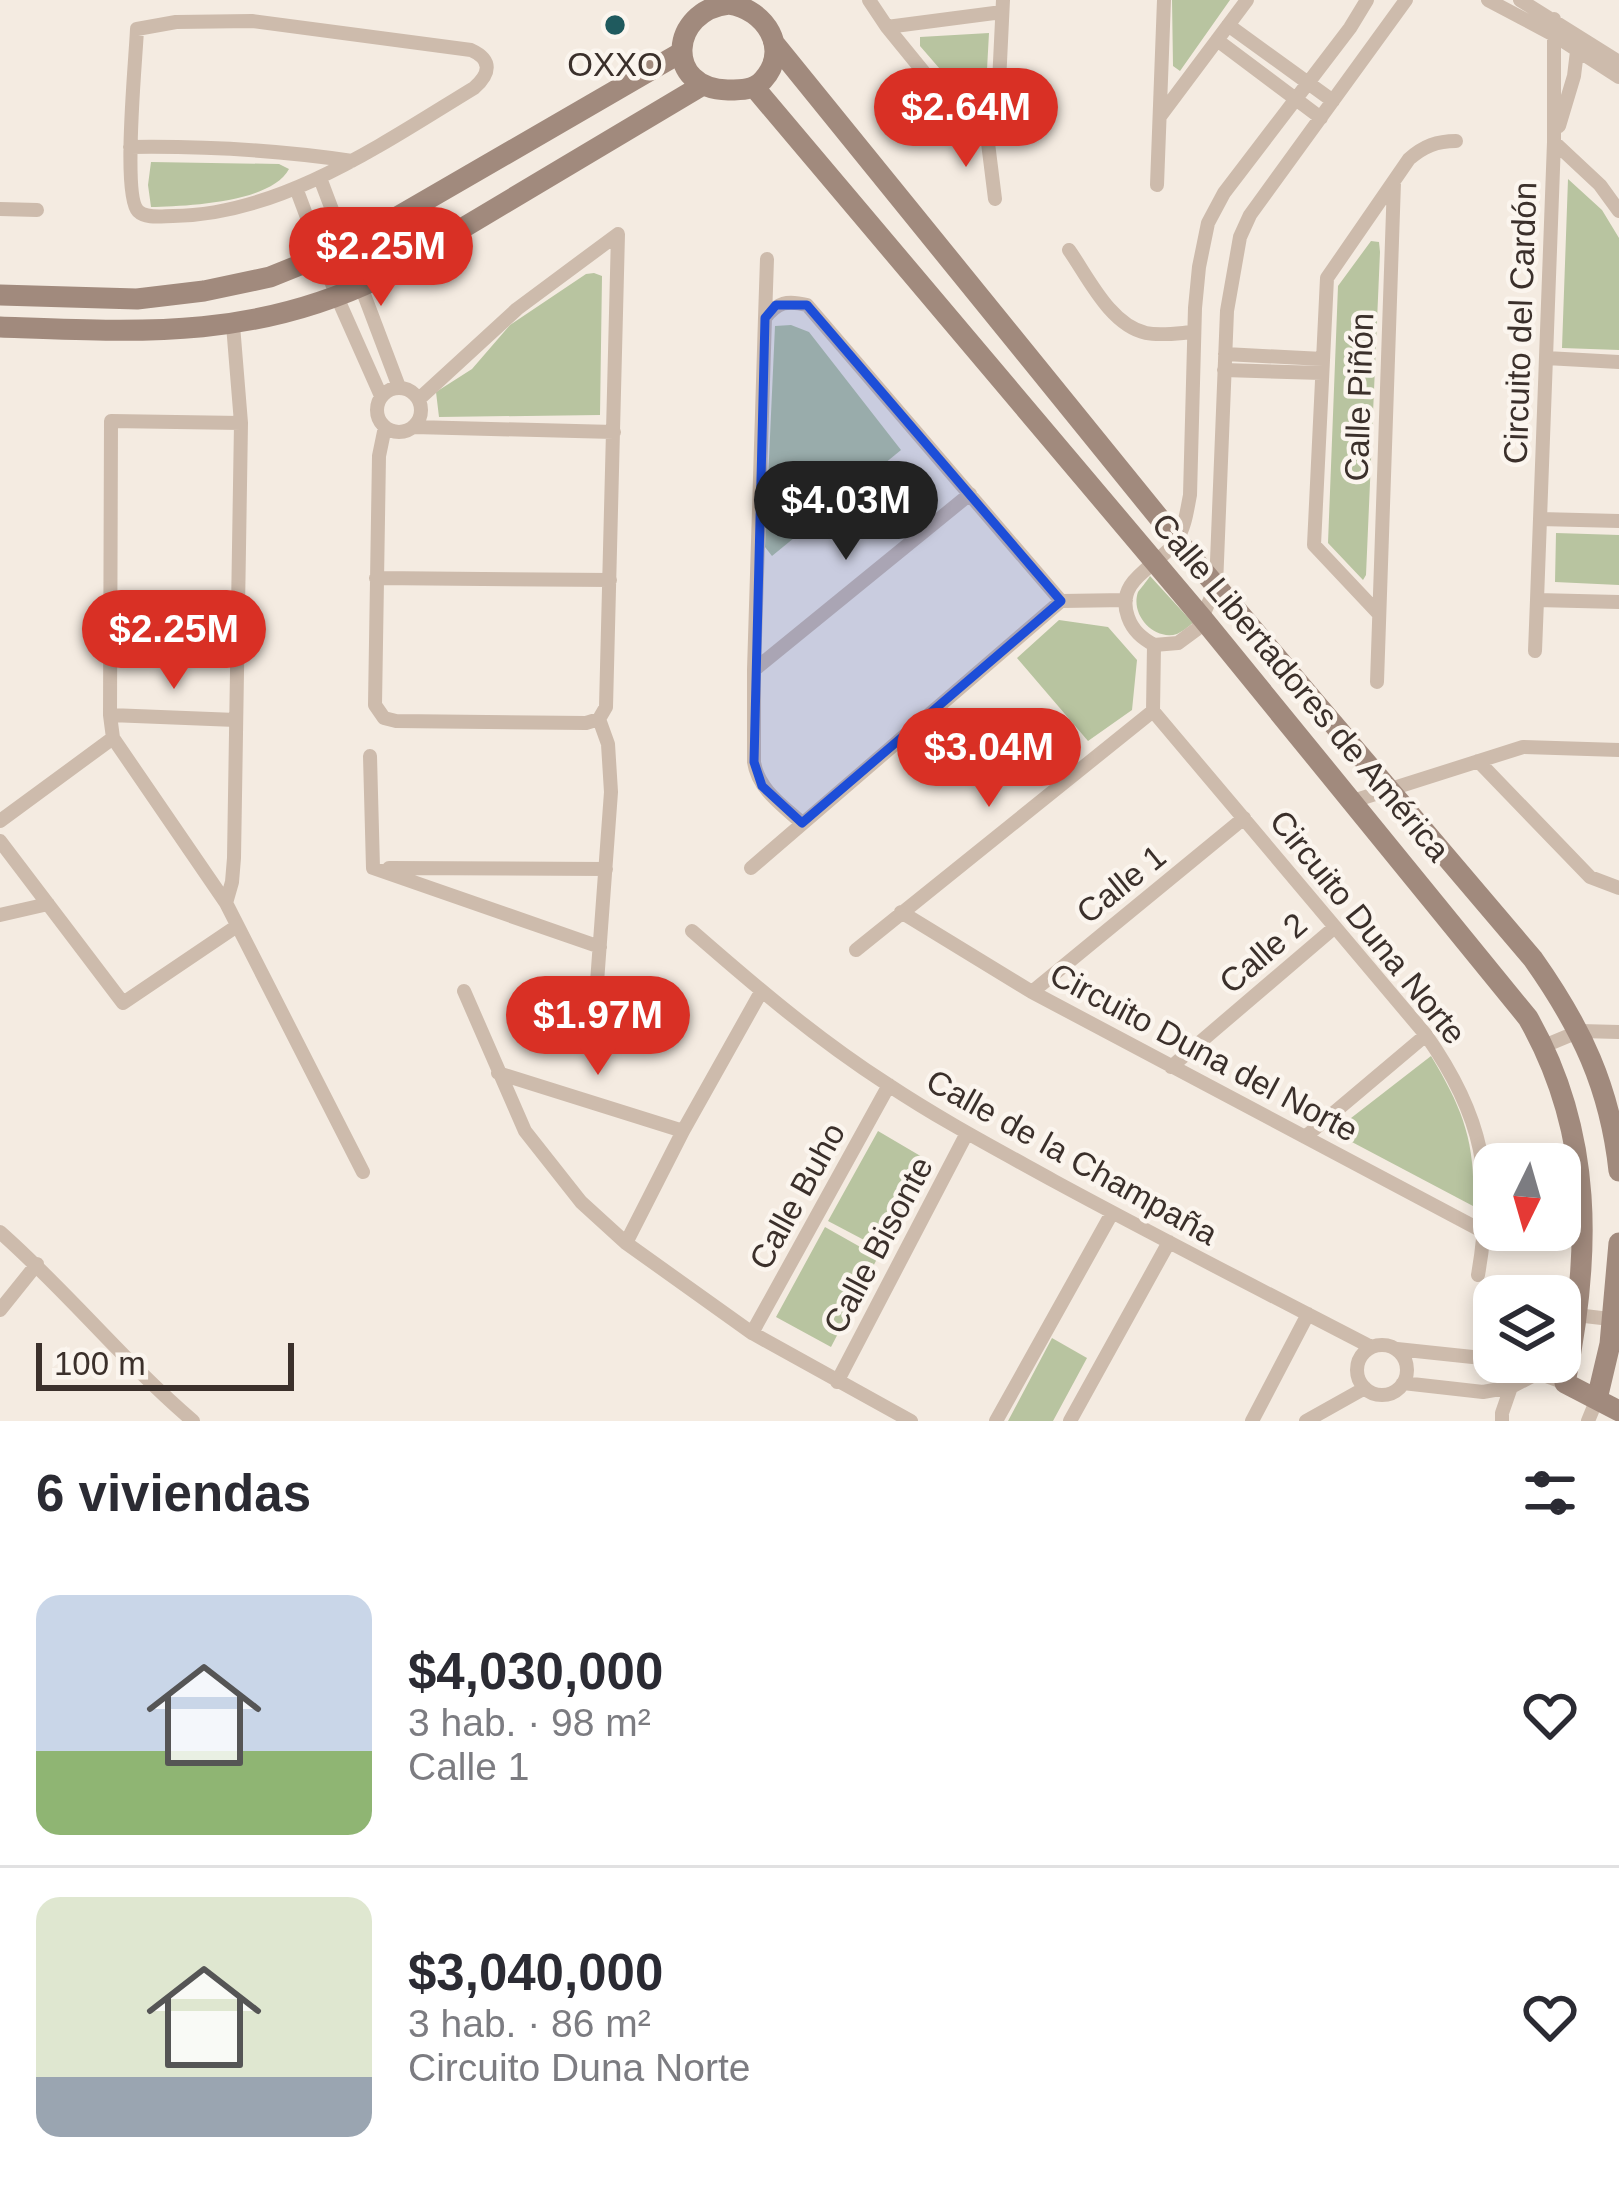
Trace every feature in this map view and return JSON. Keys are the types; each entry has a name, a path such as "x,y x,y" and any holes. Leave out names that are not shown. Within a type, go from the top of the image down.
{"street":[{"path":"869,0 970,129 987,136"},
{"path":"1157,185 1164,0"},
{"path":"1161,116 1247,0"},
{"path":"1367,0 1224,193 1208,224 1195,308 1186,520 1177,540 1135,579 1126,599 1133,626 1154,645 1188,638 1203,619 1216,586 1227,311 1240,237 1250,215 1406,0"},
{"path":"1489,0 1554,27"},
{"path":"1520,0 1619,77"},
{"path":"0,327 169,332 232,325 363,286 700,86 754,87 770,68 774,43 766,23 749,4 701,7 686,31 685,65 700,86"},
{"path":"887,27 1002,6 997,124 987,136 995,199"},
{"path":"252,21 472,50 485,59 487,75 474,88 354,161 254,202 189,216 149,216 137,210 131,199 130,147 137,29 176,22 252,21"},
{"path":"1228,25 1333,101"},
{"path":"1554,27 1554,142"},
{"path":"1217,40 1321,118"},
{"name":"Calle Libertadores de América","path":"774,43 1177,540 1533,958 1580,1031 1601,1082 1619,1172"},
{"path":"1578,43 1619,62"},
{"path":"1554,142 1574,76 1578,43"},
{"path":"0,295 137,298 204,292 270,277 347,246 682,52"},
{"name":"Calle Libertadores de América","path":"754,87 1203,619 1528,1018 1544,1046 1570,1119 1580,1168 1579,1275"},
{"path":"1378,613 1315,544 1327,278 1409,159 1440,141 1456,141"},
{"name":"Circuito del Cardón","path":"1554,142 1600,185 1619,212"},
{"name":"Circuito del Cardón","path":"1535,650 1554,142"},
{"path":"130,147 280,150 354,161"},
{"path":"320,178 398,387"},
{"name":"Calle Piñón","path":"1377,682 1394,182"},
{"path":"296,188 381,397 377,413 385,427 400,433 414,427 614,432"},
{"path":"0,208 38,210"},
{"path":"385,427 379,456 375,705 384,718 586,723 599,719 606,707 618,234 517,308 419,399"},
{"path":"1069,250 1117,317 1130,326 1153,334 1194,332"},
{"path":"767,259 754,670 756,776 802,823"},
{"path":"765,318 776,305 806,304 1061,601"},
{"path":"1195,308 1227,311"},
{"path":"226,903 234,858 242,423 232,325"},
{"path":"1546,358 1619,362"},
{"name":"Calle Piñón","path":"1224,362 1323,366"},
{"path":"1192,386 1223,388"},
{"path":"381,397 398,387 414,392 422,409 414,427"},
{"path":"242,423 111,421 113,738 226,903 363,1172"},
{"path":"754,670 970,494"},
{"path":"1540,519 1619,521"},
{"path":"376,578 610,580"},
{"path":"751,868 1061,601 1126,599"},
{"path":"1537,600 1619,602"},
{"path":"856,950 1153,711 1154,645"},
{"name":"Circuito Duna Norte","path":"1153,711 1426,1035 1455,1080 1479,1143"},
{"path":"110,715 236,720"},
{"path":"596,996 611,792 608,744 599,719"},
{"path":"0,821 113,738"},
{"path":"1353,801 1523,747 1619,750"},
{"path":"370,756 373,868"},
{"path":"1478,761 1590,877 1619,888"},
{"name":"Calle 1","path":"1032,992 1244,818"},
{"path":"0,841 123,1003 237,926"},
{"path":"373,868 606,869"},
{"path":"373,868 600,947"},
{"path":"0,915 48,904"},
{"name":"Circuito Duna del Norte","path":"901,912 1032,992 1473,1226"},
{"name":"Calle 2","path":"1171,1067 1335,927"},
{"name":"Calle de la Champaña","path":"692,931 825,1042 967,1133 1371,1347"},
{"path":"464,991 525,1130 581,1202 626,1243 752,1333 911,1421"},
{"path":"626,1243 761,992"},
{"path":"1544,1046 1580,1031 1619,1032"},
{"path":"1305,1137 1426,1035"},
{"path":"498,1072 683,1131"},
{"name":"Calle Buho","path":"752,1333 889,1085"},
{"name":"Calle Bisonte","path":"837,1382 967,1133"},
{"path":"996,1421 1112,1213"},
{"path":"0,1232 193,1421"},
{"path":"1070,1421 1169,1242"},
{"path":"1588,1421 1616,1319 1619,1244"},
{"name":"Circuito Duna Norte","path":"1478,1275 1483,1251"},
{"path":"0,1310 37,1264"},
{"path":"1252,1421 1307,1314"},
{"path":"1581,1316 1616,1319"},
{"path":"1396,1349 1407,1365 1397,1390 1384,1395 1365,1388 1357,1366 1371,1347 1384,1345 1482,1358 1511,1387"},
{"path":"1402,1383 1483,1391 1519,1383"},
{"path":"1565,1383 1619,1411"},
{"path":"1502,1421 1511,1387"},
{"path":"1306,1421 1365,1388"}],"highlighted area":[{"path":"776,305 807,305 1061,601 802,823 762,786 754,762 765,318"}],"green space":[{"path":"1172,0 1230,0 1180,71 1173,66"},
{"path":"989,33 985,106 972,106 920,46 920,37"},
{"path":"151,162 279,164 289,169 265,189 247,196 151,207"},
{"path":"1568,179 1602,210 1619,238 1619,350 1562,348"},
{"path":"1371,241 1379,242 1380,252 1363,580 1328,543 1338,286"},
{"path":"594,273 602,276 600,415 439,417 436,392 472,369 510,325"},
{"path":"791,325 809,332 901,450 772,556 765,547 775,326"},
{"path":"1556,533 1619,535 1619,585 1555,582"},
{"path":"1150,576 1193,623 1179,633 1160,634 1141,617 1136,601"},
{"path":"1059,620 1108,627 1137,660 1132,710 1088,741 1017,658"},
{"path":"1431,1056 1465,1127 1473,1206 1333,1132"},
{"path":"878,1131 929,1161 883,1250 828,1221"},
{"path":"825,1227 878,1257 831,1347 776,1317"},
{"path":"1052,1338 1087,1358 1053,1421 1008,1421"}],"place":[{"name":"OXXO","path":"615,25"}]}
